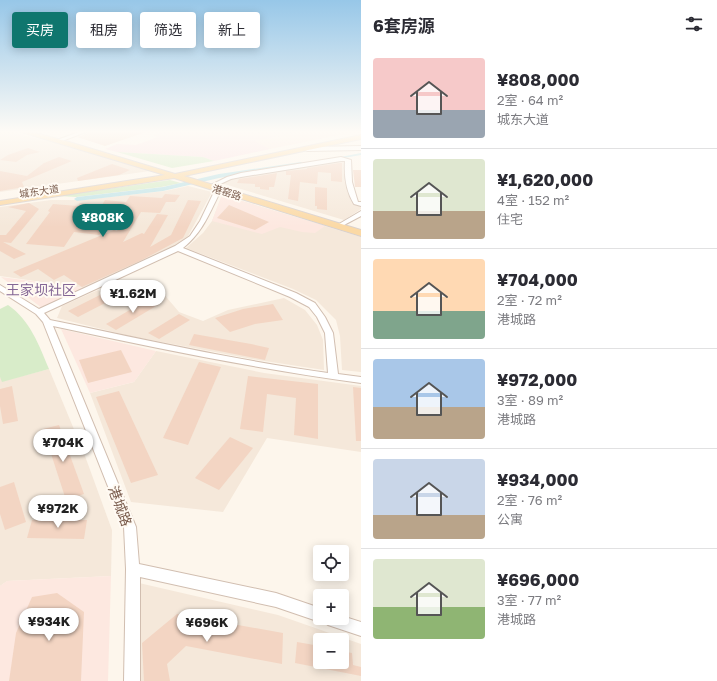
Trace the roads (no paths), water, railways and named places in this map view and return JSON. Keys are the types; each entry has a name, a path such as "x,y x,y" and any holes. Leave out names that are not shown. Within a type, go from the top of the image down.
{"main road":[{"name":"港窑路","path":"137,164 361,230"},
{"name":"港窑路","path":"138,164 178,176"},
{"name":"城东大道","path":"0,196 178,176 231,164"},
{"name":"城东大道","path":"0,202 178,176 234,164"},
{"name":"港窑路","path":"212,186 361,233"}],"street":[{"path":"39,312 178,248 192,237 203,221 212,186 228,178 241,174 309,164"},
{"path":"348,164 347,179 349,187 356,203 361,204"},
{"path":"342,224 361,213"},
{"path":"178,248 293,294 312,305 330,333 333,376"},
{"name":"港城路","path":"0,287 39,312 47,322 130,527 133,569 132,681"},
{"path":"47,322 174,349 300,372 361,380"},
{"path":"133,569 276,600 313,613"},
{"path":"349,625 361,629"}],"waterway":[{"path":"77,199 163,189 219,176 296,164"}],"district":[{"name":"王家坝社区","path":"41,290"}]}
